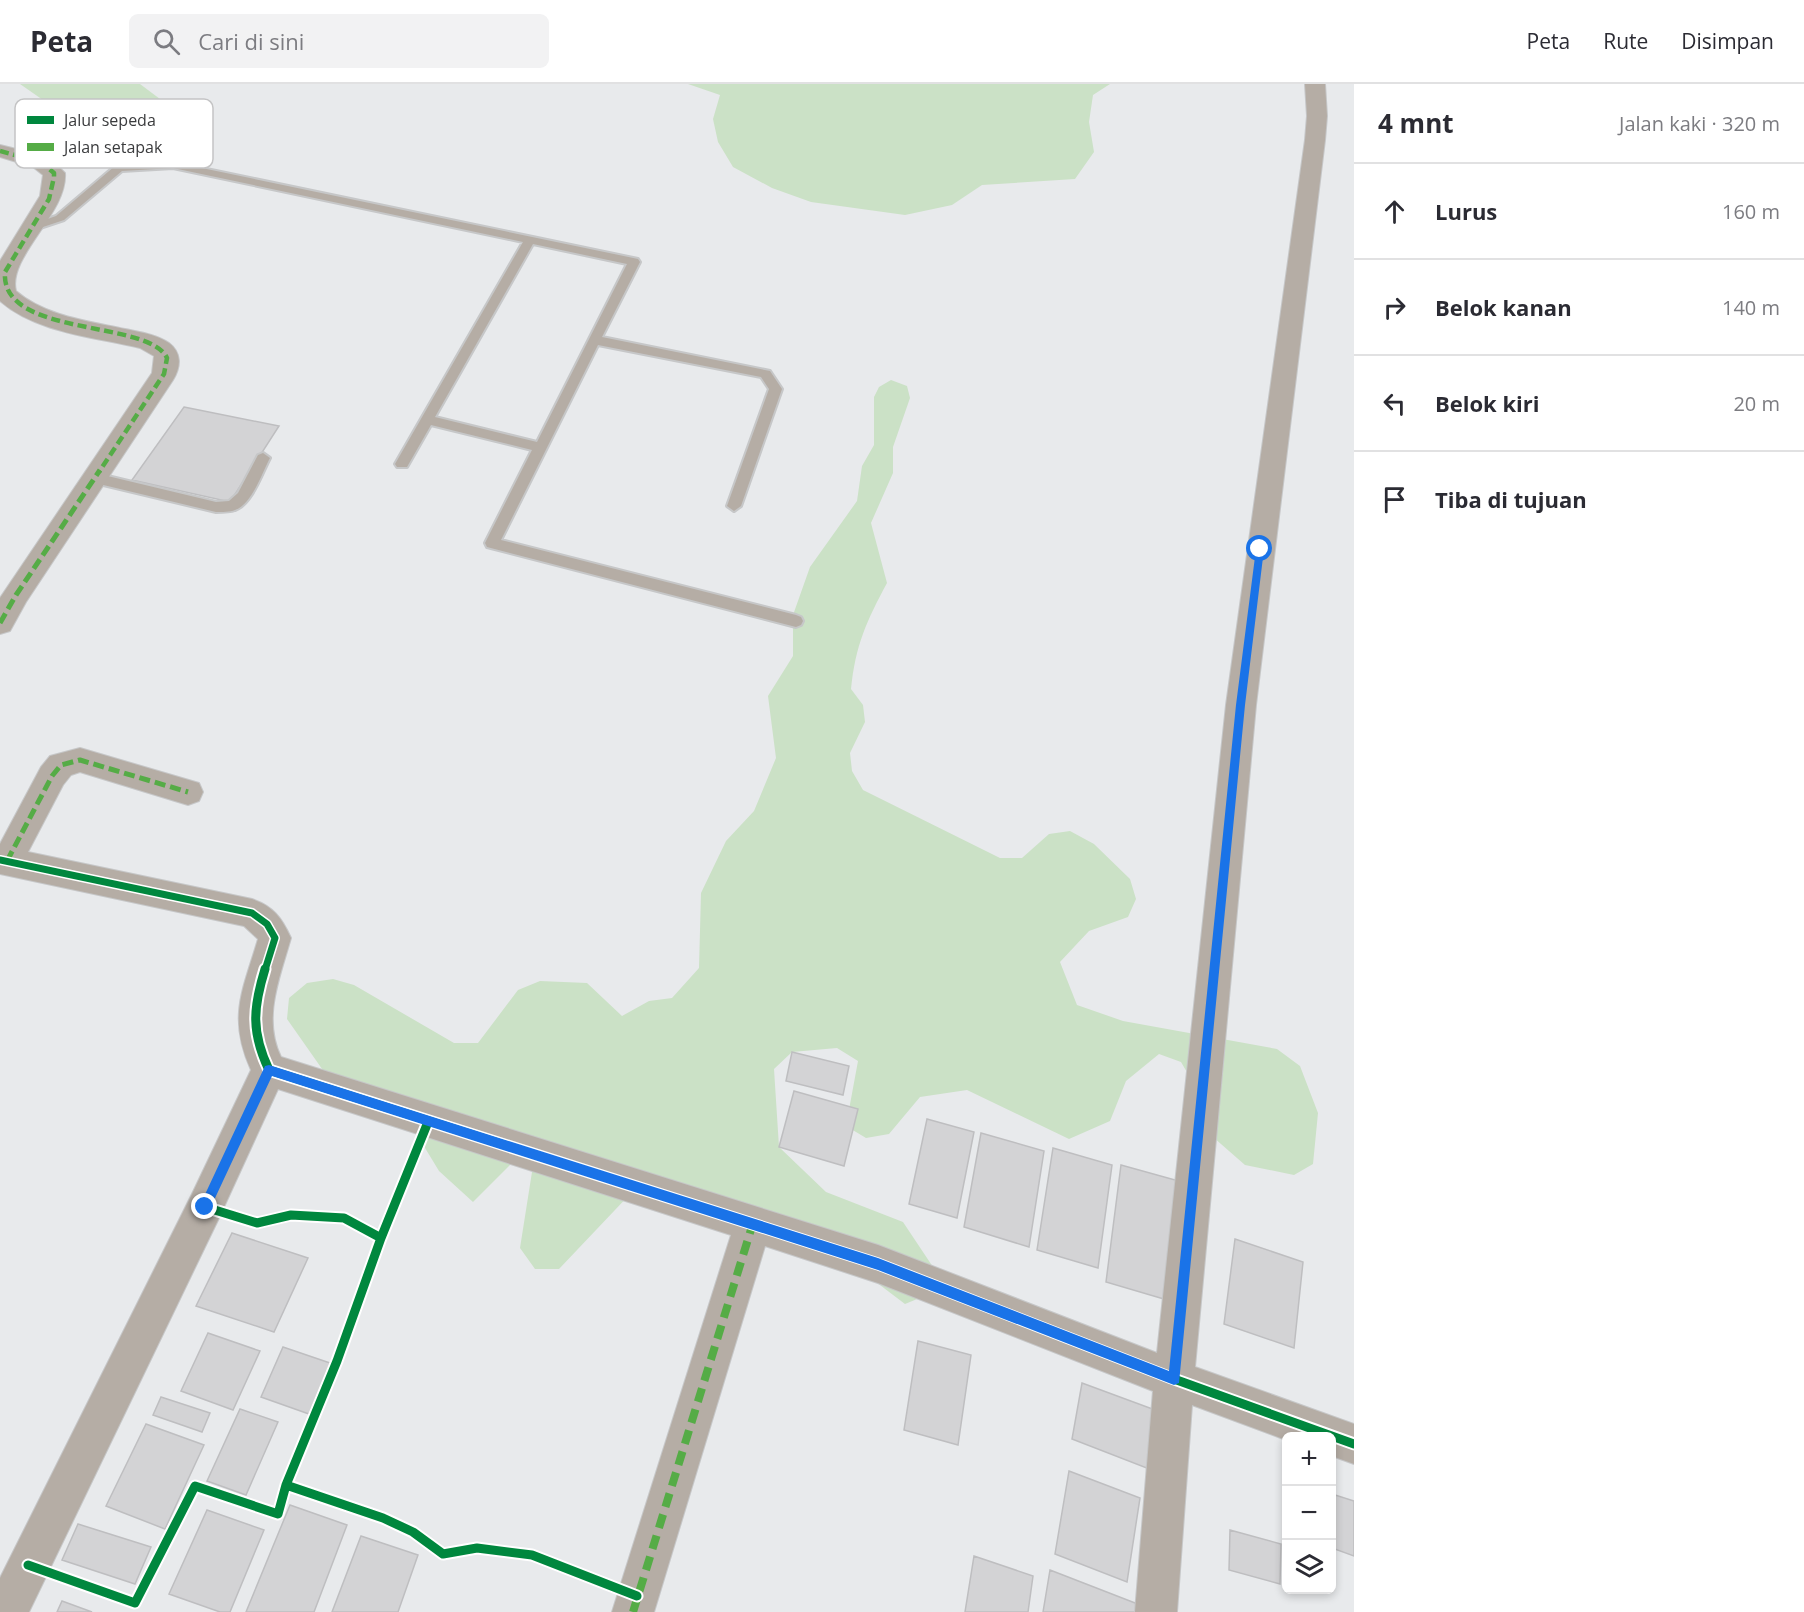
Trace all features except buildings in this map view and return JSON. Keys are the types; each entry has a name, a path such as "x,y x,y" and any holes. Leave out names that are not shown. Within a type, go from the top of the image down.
{"street":[{"path":"1156,1612 1174,1379 1241,705 1315,140 1317,116 1315,84"},
{"path":"0,151 15,155"},
{"path":"0,622 164,374 169,363 167,355 159,347 148,342 42,316 13,301 5,293 3,283 5,272 54,189 54,172 49,168"},
{"path":"6,1612 205,1207 269,1070 257,1042 257,997 275,938 267,924 252,913 4,860 52,776 62,765 80,760 188,792"},
{"path":"269,1070 878,1264 1174,1379 1354,1444"},
{"path":"633,1612 753,1223"}],"lane":[{"path":"31,227 60,218 119,168"},
{"path":"187,168 634,262 492,543 796,621"},
{"path":"402,464 530,240"},
{"path":"594,340 765,374 776,389 734,506"},
{"path":"427,420 540,447"},
{"path":"95,478 216,507 233,506 243,496 263,458"}],"green space":[{"path":"20,84 140,84 160,99 42,99"},
{"path":"688,84 1110,84 1093,95 1089,122 1094,152 1075,179 982,185 952,205 905,215 811,202 772,188 733,167 718,142 713,119 720,95"},
{"path":"891,380 907,386 910,398 893,447 893,473 871,523 887,583 868,621 859,646 853,674 851,689 863,705 865,722 850,753 852,771 863,790 1000,858 1022,858 1049,834 1070,831 1094,844 1130,879 1136,899 1128,917 1089,931 1060,962 1077,1005 1123,1021 1277,1049 1300,1066 1318,1113 1313,1164 1294,1175 1245,1165 1205,1130 1195,1086 1181,1062 1159,1054 1126,1081 1110,1121 1069,1139 967,1090 920,1097 889,1134 866,1138 846,1126 858,1061 837,1048 792,1052 774,1069 779,1147 826,1192 903,1222 935,1270 927,1295 905,1304 798,1223 633,1191 559,1269 535,1269 520,1248 535,1153 512,1163 473,1202 439,1171 405,1115 327,1076 287,1019 289,998 307,983 333,979 354,985 454,1043 478,1043 518,990 540,981 587,983 622,1016 649,1001 672,998 699,968 701,893 726,841 754,811 776,758 768,696 793,656 793,615 810,567 857,501 862,466 874,445 874,397 879,387"}],"marked path":[{"path":"0,151 15,155"},
{"path":"0,623 16,595 164,374 167,362 163,351 148,342 52,319 17,304 7,295 3,284 5,272 53,189 54,173 48,168"},
{"path":"7,861 52,776 61,765 80,760 188,792"},
{"path":"633,1612 753,1223"}],"cycle path":[{"path":"0,860 252,913 267,924 275,938 259,990 255,1031 269,1070 878,1264 1174,1379 1354,1444"},
{"path":"28,1565 135,1603 195,1486 278,1514 286,1485 337,1361 381,1238 428,1122"},
{"path":"205,1207 257,1223 291,1215 344,1218 381,1238"},
{"path":"286,1485 383,1518 413,1532 443,1554 477,1548 532,1555 637,1596"}],"route":[{"path":"205,1207 269,1070 878,1264 1174,1379 1241,705 1260,549"}]}
